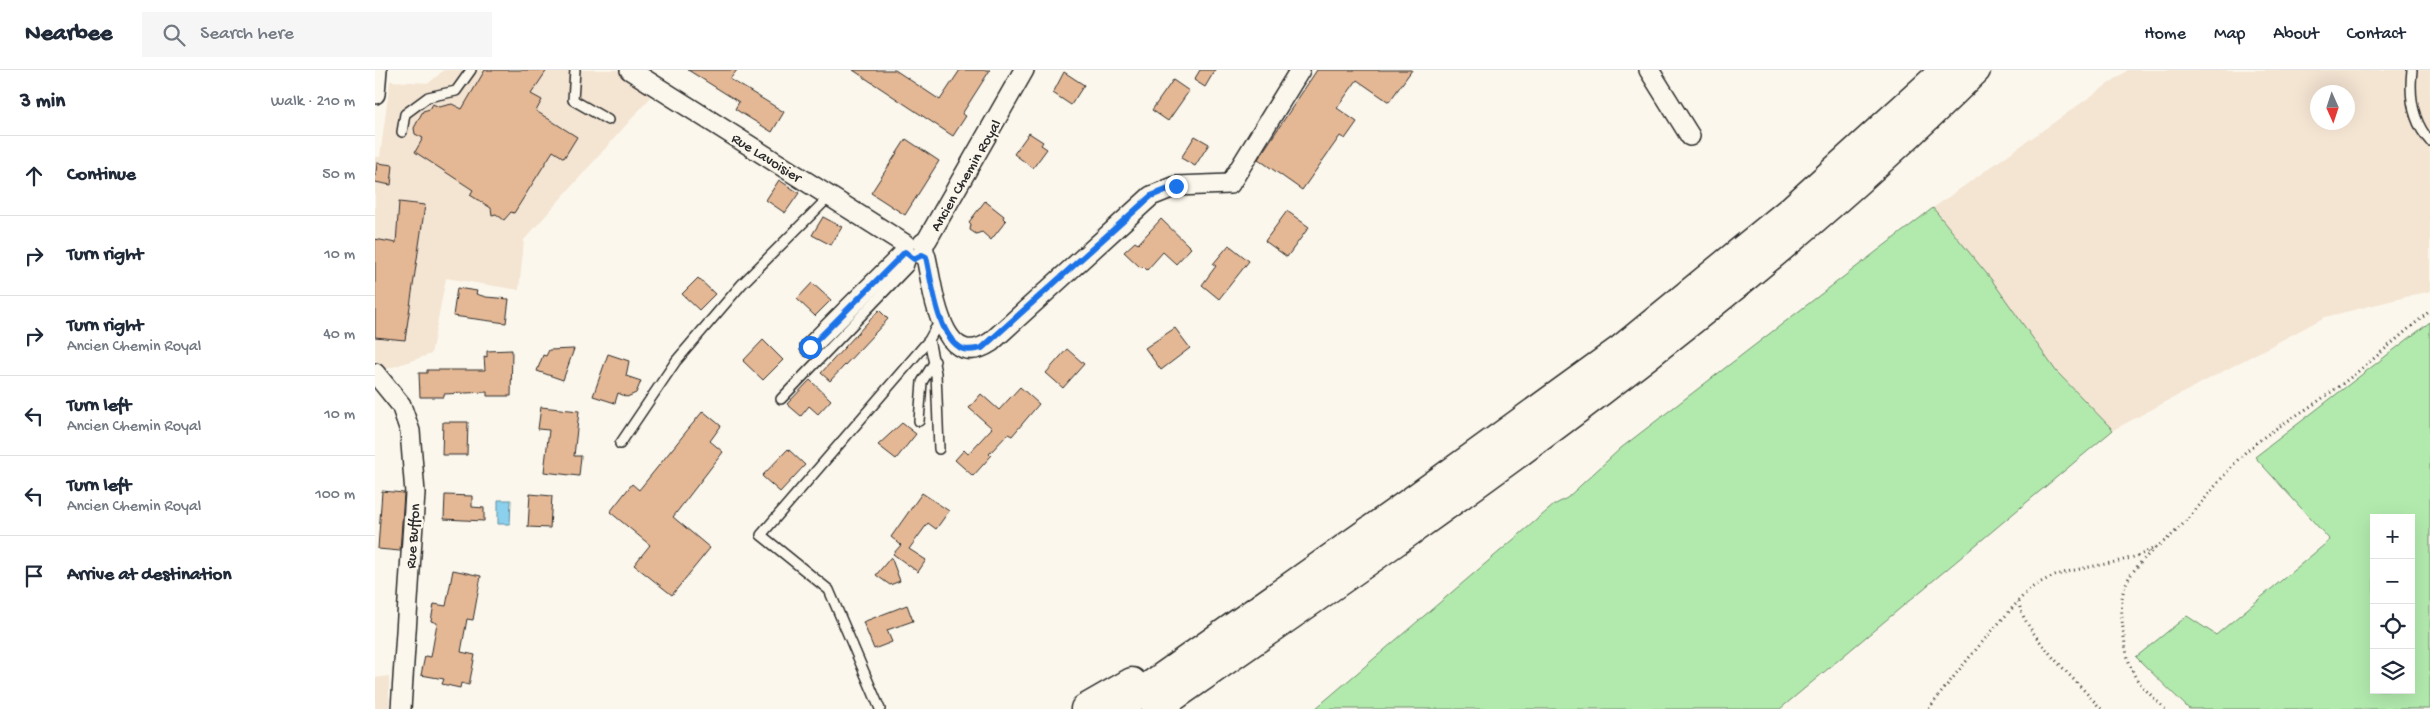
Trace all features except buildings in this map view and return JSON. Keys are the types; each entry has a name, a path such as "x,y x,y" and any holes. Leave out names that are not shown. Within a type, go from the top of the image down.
{"highway":[{"path":"1156,709 1293,599 1671,311 1798,204 1945,70"},
{"path":"1117,709 1293,599 1539,440 1695,320 1827,210 1976,70"},
{"path":"1085,709 1293,599"},
{"path":"1174,709 1293,599"}],"street":[{"path":"375,94 377,70"},
{"name":"Rue Lavoisier","path":"630,70 913,250"},
{"name":"Ancien Chemin Royal","path":"810,347 913,250 927,240 1024,70"},
{"path":"913,250 926,257 942,324 952,341 963,348 982,348 998,336 1151,196 1176,186 1230,184 1300,70"},
{"path":"1649,70 1690,136"},
{"name":"Rue Buffon","path":"375,373 401,405 410,432 415,493 401,709"}],"lane":[{"path":"402,132 405,114 428,97 455,91 471,70"},
{"path":"575,70 573,100 608,120"},
{"path":"2412,70 2409,89 2413,113 2430,141"},
{"path":"620,444 676,361 742,284 829,197"},
{"path":"781,399 908,267 913,250"},
{"path":"880,709 829,590 761,535 929,340 935,329 942,324"},
{"path":"929,340 935,361 939,449"},
{"path":"919,421 922,382 935,361"}],"path":[{"path":"2165,709 2138,681 2131,668 2120,605 2125,583 2138,565 2179,526 2249,450 2281,424 2335,390 2430,310"},
{"path":"1929,709 1966,658 2040,582 2080,568 2113,564 2136,557 2157,546"},
{"path":"2019,602 2021,616 2025,622 2059,664 2101,709"}],"shaded area":[{"path":"444,70 641,70 650,98 524,240 519,290 446,278 431,354 384,370 375,360 375,157 380,157 390,81 429,83"},
{"path":"2128,70 2430,70 2430,291 2325,317 2113,430 2056,371 1991,279 1933,208"},
{"path":"389,676 389,709 375,709 375,678"}],"green space":[{"path":"1933,208 1991,279 2056,371 2113,430 1780,709 1315,709 1554,505 1567,498 1621,448"},
{"path":"2430,322 2430,709 2189,709 2136,657 2187,616 2216,635 2330,540 2255,457"}],"water":[{"path":"498,500 511,500 510,524 498,524"}],"route":[{"path":"810,347 905,252 914,259 922,255 926,257 942,324 947,335 952,341 963,348 971,350 982,348 991,342 1151,196 1176,186"}]}
